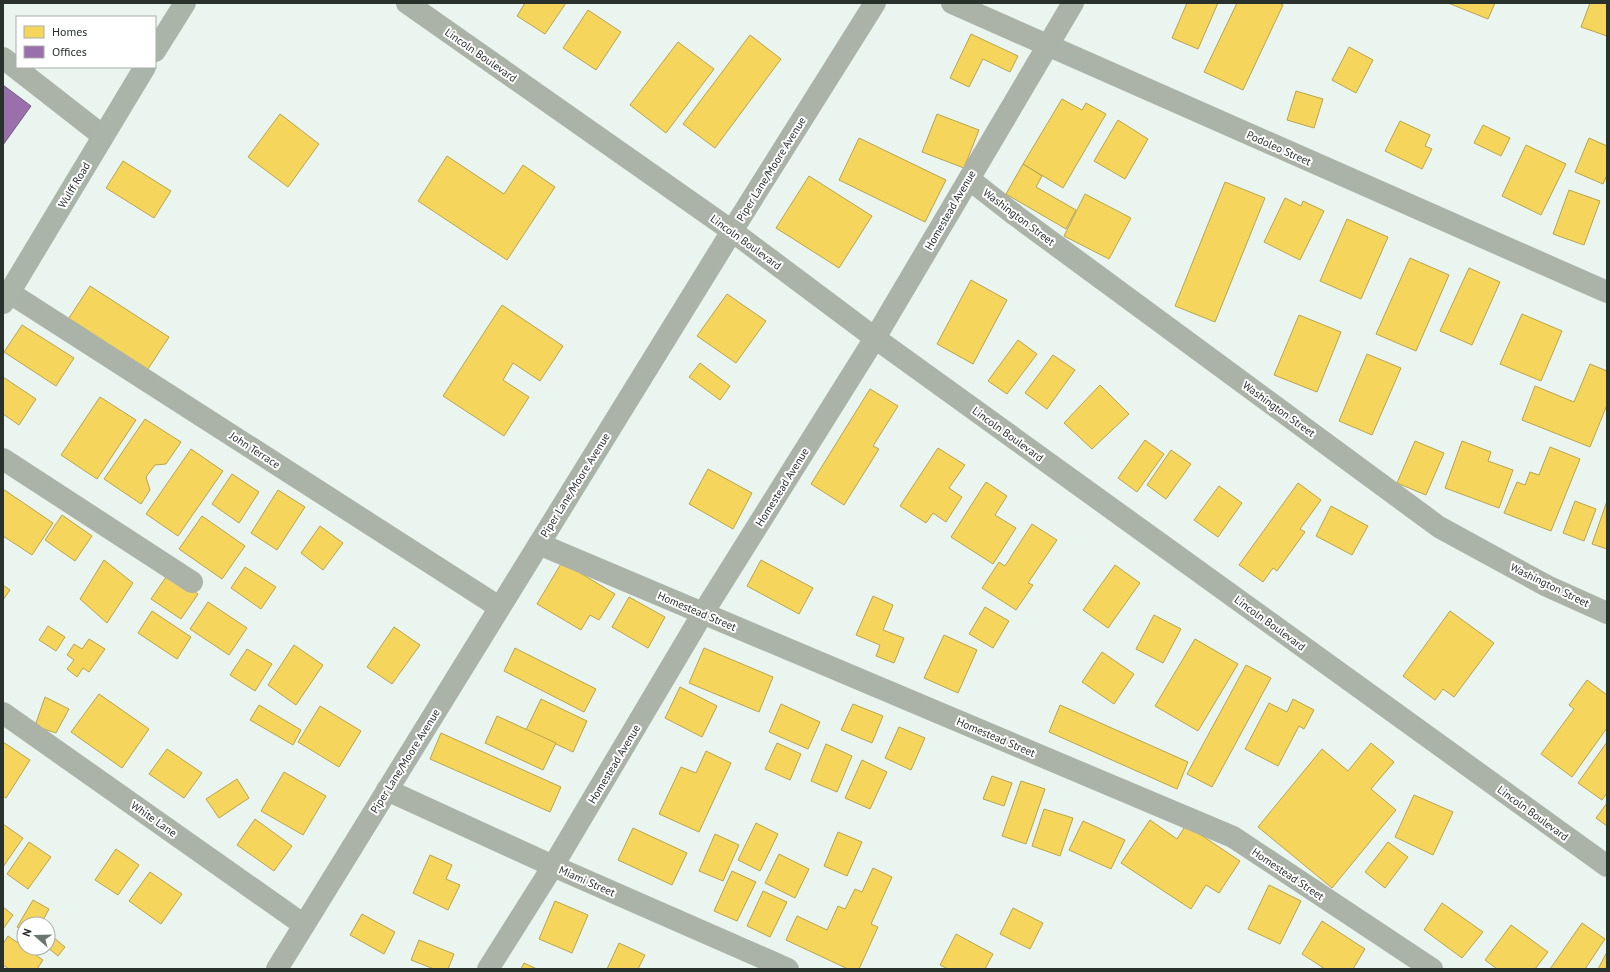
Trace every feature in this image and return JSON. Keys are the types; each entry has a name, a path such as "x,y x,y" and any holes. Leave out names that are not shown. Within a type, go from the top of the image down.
{"main road":[{"path":"156,49 185,3"},
{"name":"Wulff Road","path":"6,298 144,68"}],"street":[{"name":"Lincoln Boulevard","path":"407,3 732,231 875,338 1607,866"},
{"name":"Piper Lane/Moore Avenue","path":"277,969 732,231 876,3"},
{"name":"Podoleo Street","path":"952,3 1607,292"},
{"name":"Homestead Avenue","path":"488,969 553,866 703,613 875,338 1073,3"},
{"path":"3,58 103,136"},
{"name":"Washington Street","path":"969,179 1015,215 1439,527 1547,586 1607,613"},
{"name":"John Terrace","path":"6,298 500,607"},
{"path":"3,459 192,582"},
{"name":"Homestead Street","path":"539,544 1233,837 1432,969"},
{"name":"White Lane","path":"3,713 304,925"},
{"name":"Miami Street","path":"387,790 553,866 788,969"}],"building: Homes":[{"path":"525,3 566,3 545,34 517,16"},
{"path":"1187,3 1218,3 1198,49 1172,38"},
{"path":"1237,3 1279,3 1283,5 1243,90 1204,72"},
{"path":"1448,3 1495,3 1488,19"},
{"path":"1590,3 1607,3 1607,36 1581,27"},
{"path":"588,10 621,32 596,70 563,48"},
{"path":"971,34 1018,56 1010,72 983,59 969,87 950,78"},
{"path":"750,35 781,59 715,148 683,124"},
{"path":"678,42 714,69 666,133 630,105"},
{"path":"1349,47 1373,60 1356,93 1332,80"},
{"path":"1296,91 1323,99 1314,128 1287,120"},
{"path":"1062,99 1082,110 1086,103 1106,114 1063,188 1023,164"},
{"path":"280,114 319,144 288,187 248,157"},
{"path":"937,114 979,130 964,168 922,152"},
{"path":"1118,120 1148,139 1125,179 1094,161"},
{"path":"1400,121 1430,135 1425,146 1432,149 1422,169 1385,151"},
{"path":"1483,125 1510,138 1501,156 1474,143"},
{"path":"859,138 946,180 925,222 839,180"},
{"path":"1589,138 1607,146 1607,175 1603,184 1575,172"},
{"path":"1526,145 1566,164 1541,215 1502,196"},
{"path":"447,156 504,194 523,165 555,187 507,260 418,201"},
{"path":"123,161 171,191 154,218 106,188"},
{"path":"1023,164 1042,176 1036,187 1076,210 1066,229 1006,194"},
{"path":"809,176 872,216 839,268 776,228"},
{"path":"1225,182 1265,198 1215,322 1175,306"},
{"path":"1569,190 1600,201 1584,245 1553,234"},
{"path":"1085,194 1131,218 1109,259 1064,236"},
{"path":"1285,198 1301,206 1303,201 1324,211 1300,260 1264,242"},
{"path":"1347,219 1388,237 1361,299 1320,281"},
{"path":"1410,258 1449,275 1416,351 1376,334"},
{"path":"1469,268 1500,282 1472,345 1440,331"},
{"path":"971,280 1007,300 973,364 937,344"},
{"path":"90,286 169,337 146,372 67,321"},
{"path":"727,294 766,321 736,363 697,336"},
{"path":"502,305 563,346 540,381 513,363 503,380 529,397 504,436 443,396"},
{"path":"1522,314 1562,331 1541,381 1500,364"},
{"path":"1299,315 1341,332 1317,392 1274,375"},
{"path":"22,325 74,358 56,386 4,352"},
{"path":"1018,340 1037,354 1007,394 988,381"},
{"path":"1367,354 1401,368 1372,435 1339,421"},
{"path":"1053,355 1075,370 1047,409 1025,393"},
{"path":"700,363 730,386 720,400 689,377"},
{"path":"1590,364 1607,371 1607,405 1590,447 1522,420 1535,386 1574,402"},
{"path":"3,377 36,399 19,425 3,414"},
{"path":"1100,385 1129,414 1092,449 1064,423"},
{"path":"870,389 898,406 873,446 879,449 844,505 811,484"},
{"path":"100,397 136,420 97,479 61,455"},
{"path":"145,419 181,442 166,464 155,465 146,477 150,490 141,504 104,479"},
{"path":"1145,440 1164,454 1137,492 1118,478"},
{"path":"1415,441 1444,453 1426,495 1397,483"},
{"path":"1462,441 1491,452 1488,461 1513,470 1499,508 1445,488"},
{"path":"1550,447 1580,459 1551,531 1504,513 1517,482 1525,485 1530,472 1539,475"},
{"path":"938,448 965,465 949,488 962,497 946,522 933,513 926,523 900,506"},
{"path":"191,449 223,471 178,536 146,514"},
{"path":"1171,450 1191,464 1166,499 1147,485"},
{"path":"708,469 752,493 733,529 689,504"},
{"path":"232,474 259,492 239,523 212,504"},
{"path":"986,482 1007,496 995,515 1016,528 993,564 951,537"},
{"path":"1298,483 1321,500 1300,529 1305,532 1277,571 1273,568 1263,582 1239,565"},
{"path":"1219,486 1242,503 1218,537 1194,520"},
{"path":"3,489 53,523 32,555 3,536"},
{"path":"278,490 305,507 277,550 251,533"},
{"path":"1575,501 1596,509 1584,541 1563,533"},
{"path":"1607,501 1607,549 1592,544"},
{"path":"1331,506 1368,526 1352,555 1316,536"},
{"path":"62,515 92,536 75,561 45,540"},
{"path":"202,516 245,546 222,579 179,549"},
{"path":"1032,524 1057,540 1028,583 1033,585 1016,610 982,588 999,562 1005,566"},
{"path":"320,526 343,543 323,570 301,553"},
{"path":"104,560 133,583 107,623 80,599"},
{"path":"761,560 813,588 799,614 747,586"},
{"path":"562,562 615,594 599,620 590,615 581,630 537,604"},
{"path":"1115,565 1140,583 1108,628 1083,610"},
{"path":"245,567 276,587 261,609 231,588"},
{"path":"168,574 198,594 181,619 151,599"},
{"path":"3,585 10,590 3,600"},
{"path":"873,596 893,605 883,630 904,638 894,663 876,656 880,645 856,635"},
{"path":"629,597 665,617 648,648 612,627"},
{"path":"208,602 247,628 229,655 190,629"},
{"path":"985,607 1009,621 993,648 969,634"},
{"path":"152,611 191,637 177,659 138,633"},
{"path":"1450,611 1494,643 1454,697 1443,689 1435,700 1403,676"},
{"path":"1154,615 1181,629 1163,663 1136,649"},
{"path":"48,626 65,637 56,651 39,640"},
{"path":"394,627 420,645 392,684 367,667"},
{"path":"944,635 977,650 958,693 924,678"},
{"path":"89,639 105,649 89,672 83,668 77,677 67,669 74,660 67,655 74,644 82,649"},
{"path":"1195,639 1238,664 1198,731 1155,706"},
{"path":"294,645 323,665 296,705 268,685"},
{"path":"515,648 596,689 584,712 504,671"},
{"path":"704,648 773,677 759,712 689,683"},
{"path":"247,649 272,664 255,691 230,675"},
{"path":"1102,652 1134,674 1114,704 1082,682"},
{"path":"1246,665 1271,678 1212,787 1187,774"},
{"path":"1587,680 1607,695 1607,728 1572,777 1541,754 1574,709 1569,705"},
{"path":"680,687 717,706 702,737 665,718"},
{"path":"99,694 149,729 122,768 71,732"},
{"path":"45,697 69,709 56,733 35,726"},
{"path":"541,699 587,721 573,752 526,730"},
{"path":"1293,699 1314,710 1304,729 1299,726 1278,766 1245,749 1269,703 1287,712"},
{"path":"781,704 820,722 808,749 769,732"},
{"path":"853,704 883,716 872,743 841,730"},
{"path":"259,705 301,730 293,745 250,720"},
{"path":"1060,705 1188,762 1177,789 1049,732"},
{"path":"320,706 361,731 339,767 298,742"},
{"path":"497,716 556,743 543,770 485,743"},
{"path":"899,727 925,738 911,770 885,758"},
{"path":"441,733 561,787 550,812 430,759"},
{"path":"3,742 30,760 6,798 3,796"},
{"path":"1607,742 1607,793 1602,800 1578,783"},
{"path":"777,743 801,754 790,780 765,769"},
{"path":"1371,743 1394,762 1371,789 1396,810 1332,888 1258,827 1322,749 1348,771"},
{"path":"826,744 852,756 837,792 811,781"},
{"path":"167,749 202,773 184,798 149,774"},
{"path":"706,751 731,763 699,832 659,814 681,767 696,773"},
{"path":"862,760 887,772 870,809 845,798"},
{"path":"284,772 326,796 303,835 261,811"},
{"path":"992,776 1012,783 1004,806 983,799"},
{"path":"237,779 249,798 219,818 206,799"},
{"path":"1021,781 1045,789 1026,844 1002,836"},
{"path":"1414,795 1453,812 1433,855 1395,837"},
{"path":"1607,803 1607,826 1596,818"},
{"path":"1044,809 1073,818 1060,856 1032,846"},
{"path":"255,819 292,846 274,871 237,845"},
{"path":"1150,820 1177,839 1186,825 1240,861 1219,893 1206,885 1191,909 1121,863"},
{"path":"1083,821 1125,840 1111,869 1069,850"},
{"path":"756,823 778,834 760,871 738,860"},
{"path":"3,824 23,838 3,867"},
{"path":"633,828 687,853 672,885 618,860"},
{"path":"838,832 862,842 847,876 824,866"},
{"path":"715,834 739,845 723,881 699,871"},
{"path":"29,842 51,857 28,889 7,874"},
{"path":"1388,842 1408,857 1385,888 1365,872"},
{"path":"116,849 139,865 118,895 95,880"},
{"path":"779,854 809,869 795,898 765,883"},
{"path":"430,855 452,865 446,879 460,885 448,910 413,893"},
{"path":"873,868 892,877 871,924 878,927 859,969 848,969 786,940 797,916 827,930 838,906 845,909 855,889 862,892"},
{"path":"732,871 756,882 737,921 714,911"},
{"path":"150,872 182,894 161,924 129,901"},
{"path":"1269,885 1301,901 1280,944 1248,929"},
{"path":"763,891 787,902 770,937 747,926"},
{"path":"33,900 49,909 45,916 24,916"},
{"path":"555,901 588,915 572,953 539,939"},
{"path":"1442,903 1483,932 1462,958 1424,930"},
{"path":"3,907 13,915 3,929"},
{"path":"1013,908 1043,923 1030,949 1000,934"},
{"path":"362,914 395,932 384,954 350,935"},
{"path":"1322,921 1365,949 1353,969 1325,969 1302,954"},
{"path":"1582,923 1605,939 1585,969 1550,969"},
{"path":"1511,925 1548,952 1535,969 1497,969 1485,960"},
{"path":"956,934 993,954 985,969 948,969 940,965"},
{"path":"8,936 16,941 16,956 37,956 43,960 37,969 9,969 3,965 3,944"},
{"path":"56,940 65,947 58,956 56,954"},
{"path":"419,940 454,954 448,969 434,969 411,960"},
{"path":"619,943 645,955 638,969 607,969"},
{"path":"1607,952 1607,969 1598,969"},
{"path":"524,963 537,969 521,969"}],"building: Offices":[{"path":"3,85 31,106 3,145"}]}
